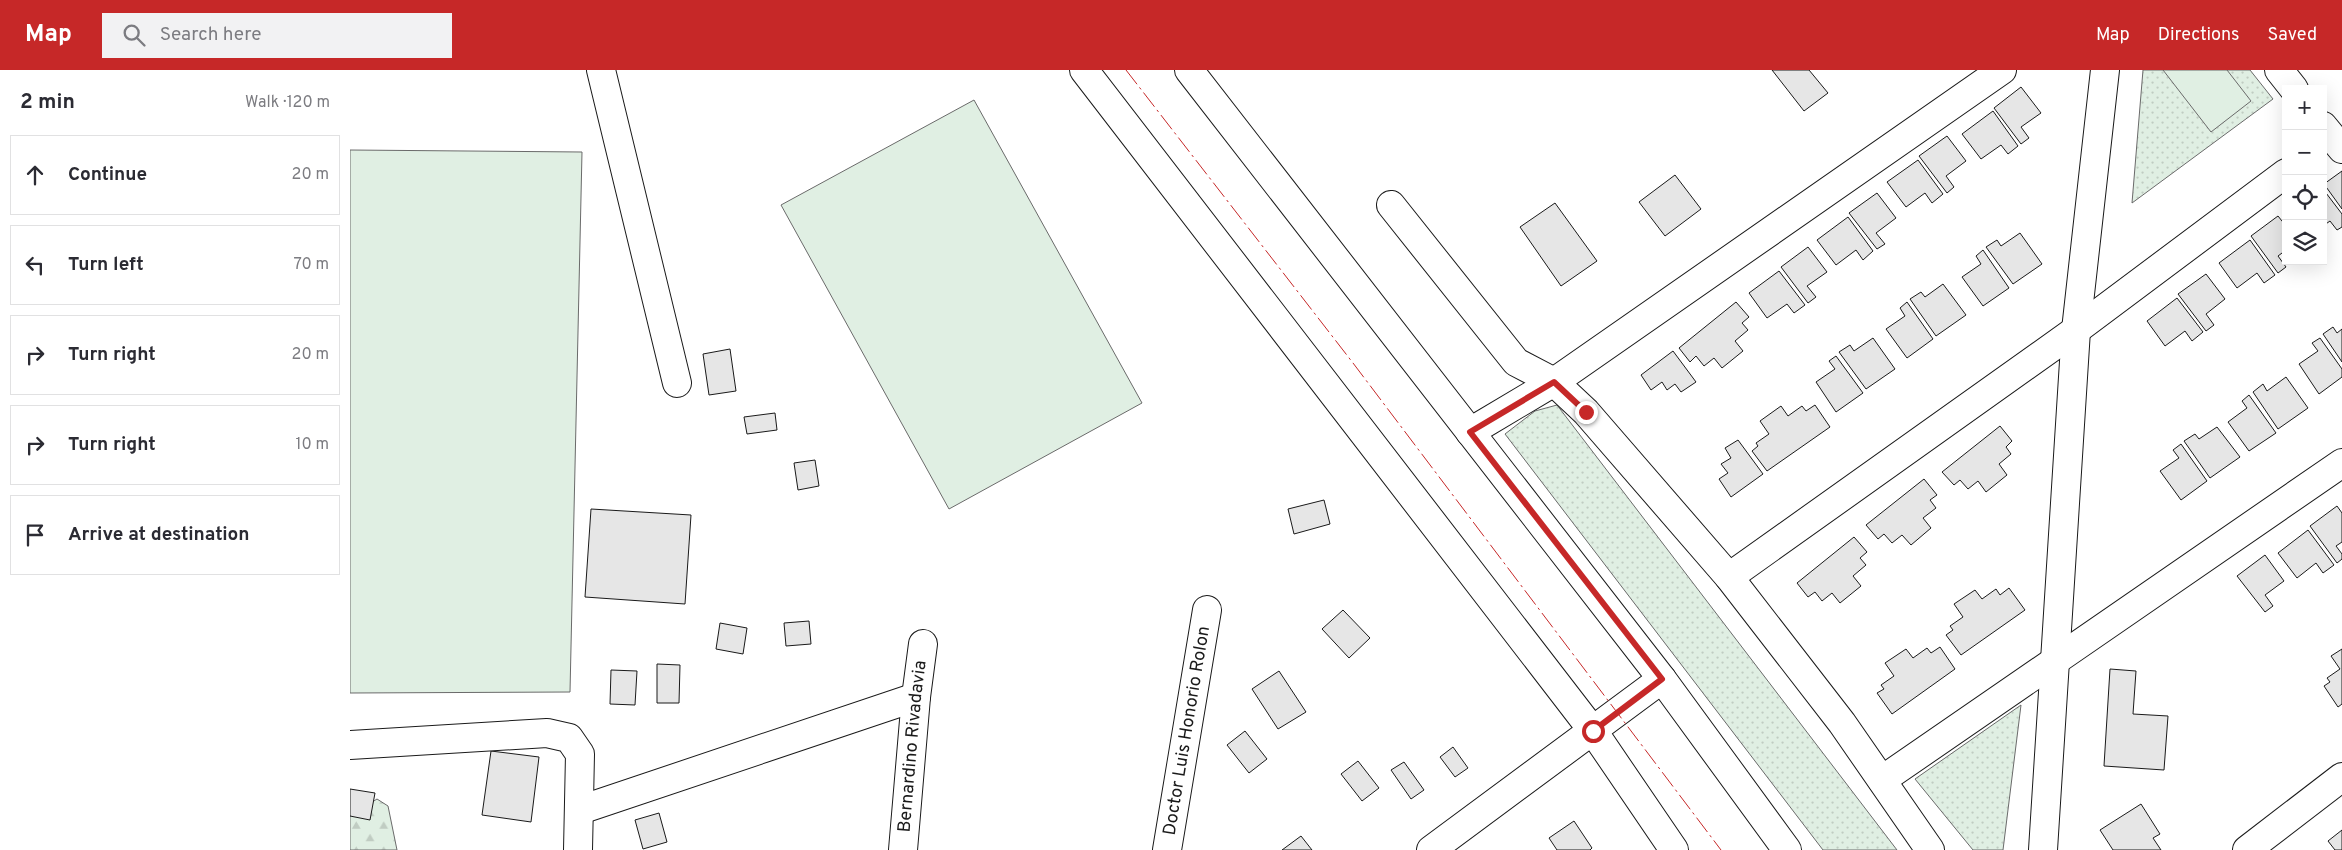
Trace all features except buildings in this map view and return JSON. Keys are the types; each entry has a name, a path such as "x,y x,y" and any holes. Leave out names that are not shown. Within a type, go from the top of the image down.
{"street":[{"path":"601,70 677,383"},
{"path":"1084,70 1593,731 1674,850"},
{"path":"1189,70 1662,679 1787,850"},
{"path":"1470,432 1554,382 2002,70"},
{"path":"2043,850 2076,330 2105,70"},
{"path":"2279,70 2291,85"},
{"path":"1729,577 2076,330 2283,175"},
{"path":"1391,205 1516,362 1554,382 1586,412 1729,577 1842,723 1930,850"},
{"path":"1882,780 2056,662 2342,463"},
{"name":"Doctor Luis Honorio Rolon","path":"1167,850 1207,610"},
{"name":"Bernardino Rivadavia","path":"903,850 916,697 923,644"},
{"path":"1431,850 1662,679"},
{"path":"580,810 916,697"},
{"path":"350,745 547,733 569,738 580,754 578,850"},
{"path":"2247,850 2342,777"}],"green space":[{"path":"2143,70 2250,70 2273,99 2132,203"},
{"path":"2163,70 2227,70 2251,101 2211,132"},
{"path":"974,100 1142,403 949,509 781,205"},
{"path":"350,150 582,152 570,692 350,693"},
{"path":"1557,405 1897,850 1823,850 1505,434 1535,411"},
{"path":"2021,705 2003,850 1973,850 1915,779"},
{"path":"377,799 388,806 397,850 350,850 350,816"}],"power":[{"path":"1126,70 1353,363 1721,850"}],"route":[{"path":"1586,412 1554,382 1470,432 1662,679 1593,731"}]}
